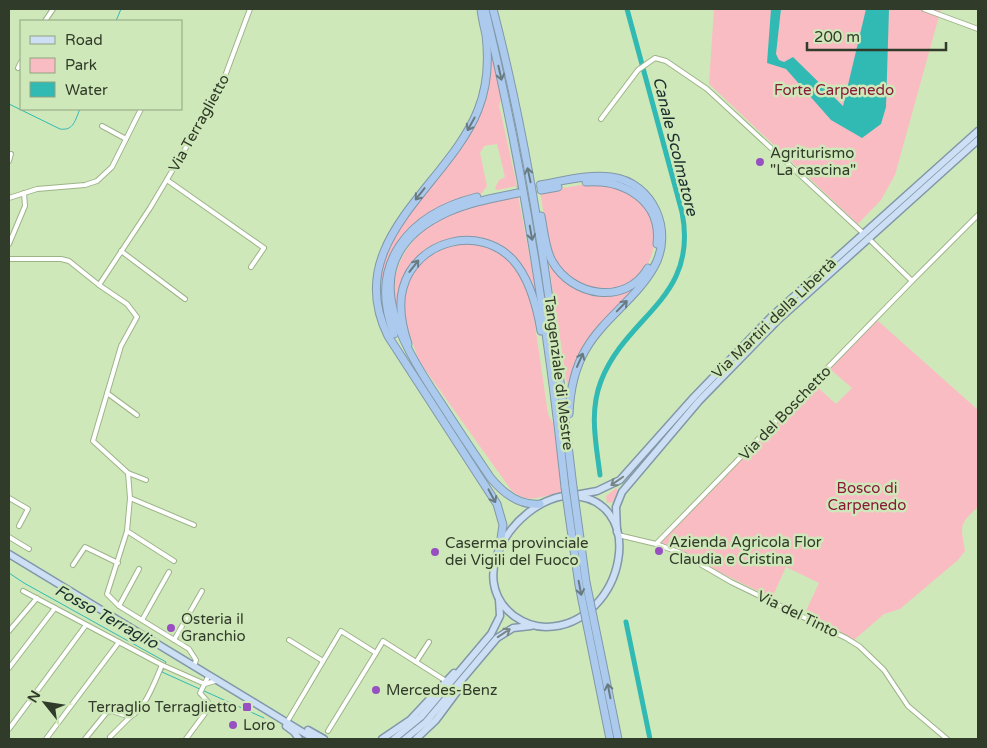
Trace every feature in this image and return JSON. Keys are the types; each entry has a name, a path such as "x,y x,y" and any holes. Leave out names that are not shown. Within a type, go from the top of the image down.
{"highway":[{"path":"481,9 487,46 488,68 486,84 478,110 456,147 392,235 378,272 376,292 380,317 396,348 497,504 503,526 499,551"},
{"name":"Tangenziale di Mestre","path":"485,9 508,111 530,228 569,487 618,739"},
{"name":"Tangenziale di Mestre","path":"493,9 533,195 560,368 568,442 569,487 579,585 610,739"},
{"path":"533,195 539,206 549,255 556,268 569,281 583,289 606,293 629,286 646,271 657,244 656,226 649,207 636,194 621,185 602,182 540,187 595,177 624,180 650,200 662,228 661,250 652,271 597,334 580,358 570,392 568,442"},
{"path":"418,382 404,355 388,316 386,282 394,253 416,226 442,210 469,199 517,191 448,212 420,229 402,250 391,279 392,308 400,335 418,370 494,482 518,501 540,504"},
{"path":"418,370 401,316 402,294 407,276 417,261 434,248 453,241 475,241 493,247 509,256 523,274 538,313 548,376 555,396"}],"main road":[{"name":"Via Martiri della Libertà","path":"570,496 597,491 620,480 740,349 978,131"},
{"name":"Via Martiri della Libertà","path":"617,533 618,502 626,486 750,347 865,235 978,140"},
{"path":"382,739 391,737 417,714 470,659 491,634 498,621 500,607 494,572 499,551 507,534 520,518 540,504 554,498 570,496 585,499 601,506 610,517 617,533 620,548 619,562 612,581 601,599 590,610 570,622 553,626 519,626 507,630 497,638 426,722 406,739"},
{"path":"9,554 290,728 299,739"},
{"path":"498,596 512,614 534,626"},
{"path":"416,739 448,705 473,672 482,656"},
{"path":"217,682 226,685 314,739"},
{"path":"287,722 299,725 324,739"},
{"path":"375,739 391,737"}],"street":[{"path":"47,20 53,9"},
{"name":"Via Terraglietto","path":"99,285 168,180 219,92 250,9"},
{"path":"924,9 978,28"},
{"path":"601,119 638,70 655,58 666,61 707,89 865,235 912,282"},
{"path":"18,68 20,64"},
{"path":"9,198 37,189 91,184 97,181 112,167 140,110"},
{"path":"102,126 126,139"},
{"path":"9,160 11,154"},
{"name":"Via Terraglietto","path":"168,180 264,248 251,267"},
{"path":"9,244 25,206 24,193"},
{"name":"Via del Boschetto","path":"656,544 978,215"},
{"path":"121,251 184,299"},
{"path":"9,259 62,259 69,261 127,304 137,316 121,346 93,441 128,473 146,480"},
{"path":"107,393 137,415"},
{"path":"128,473 130,498 127,531 107,594 119,606 193,653 196,660 193,667"},
{"path":"9,498 28,509 19,526"},
{"path":"130,498 194,526"},
{"path":"127,531 174,561"},
{"name":"Via del Tinto","path":"617,533 681,553 731,582 834,631 859,646 884,670 908,706 947,739"},
{"path":"9,537 30,549"},
{"path":"74,565 85,546 118,562"},
{"path":"119,606 138,569"},
{"path":"142,620 169,572"},
{"path":"24,591 203,687 217,682"},
{"path":"174,640 202,591"},
{"path":"9,631 37,598"},
{"path":"9,668 55,608"},
{"path":"9,729 86,625"},
{"path":"287,722 341,631 376,653"},
{"path":"289,640 323,661"},
{"path":"328,731 383,641 449,681"},
{"path":"46,739 119,642"},
{"path":"416,662 429,642"},
{"path":"110,736 143,702 163,666"},
{"path":"186,739 209,708 203,687 208,677"},
{"path":"85,739 107,712 112,711 130,717"}],"green space":[{"name":"Forte Carpenedo","path":"714,9 941,9 895,175 881,200 858,224 709,84"},
{"path":"493,61 502,97 499,105 517,186 497,190 495,188 499,180 505,177 497,144 484,146 480,153 487,186 481,194 454,201 431,212 403,236 388,264 387,321 379,300 381,266 396,233 470,129 490,62"},
{"path":"592,183 623,189 643,204 653,224 654,246 646,267 632,282 611,290 585,286 564,273 553,258 546,230 540,192"},
{"path":"518,196 536,290 534,290 513,262 492,244 476,238 455,237 434,244 417,257 411,265 398,314 394,296 395,279 400,263 418,236 431,225 462,209"},
{"path":"479,243 504,254 524,280 536,315 534,318 548,414 553,423 562,493 529,499 517,495 511,490 419,361 404,318 404,289 412,271 441,246"},
{"path":"658,249 648,275 585,347 575,368 568,391 549,266 552,265 567,281 584,291 599,294 621,292 638,282 651,267"},
{"name":"Bosco di Carpenedo","path":"877,320 978,410 978,507 962,526 965,551 958,560 900,609 884,614 854,640 805,613 819,583 786,567 772,598 660,543 815,385 836,404 852,388 830,369"},
{"path":"616,488 618,491 613,502 607,503 606,496"}],"water":[{"path":"771,9 781,9 776,54 779,60 784,62 793,57 843,106 866,9 889,9 886,107 881,124 862,138 831,120 786,69 767,63"}],"waterway":[{"path":"116,20 121,9"},
{"name":"Canale Scolmatore","path":"600,475 594,416 597,393 601,381 613,358 671,286 680,266 684,241 682,212 627,9"},
{"path":"9,104 20,109"},
{"path":"21,110 60,129 71,126 80,110"},
{"name":"Fosso Terraglio","path":"9,573 166,662 165,665"},
{"name":"Canale Scolmatore","path":"626,622 650,739"},
{"name":"Fosso Terraglio","path":"164,668 162,672 264,718"}],"tunnel":[{"path":"517,189 540,185"}],"place":[{"name":"Agriturismo \"La cascina\"","path":"760,162"},
{"name":"Azienda Agricola Flor Claudia e Cristina","path":"659,551"},
{"name":"Caserma provinciale dei Vigili del Fuoco","path":"435,552"},
{"name":"Osteria il Granchio","path":"171,628"},
{"name":"Mercedes-Benz","path":"376,690"},
{"name":"Terraglio Terraglietto","path":"247,707"},
{"name":"Loro","path":"233,725"}]}
